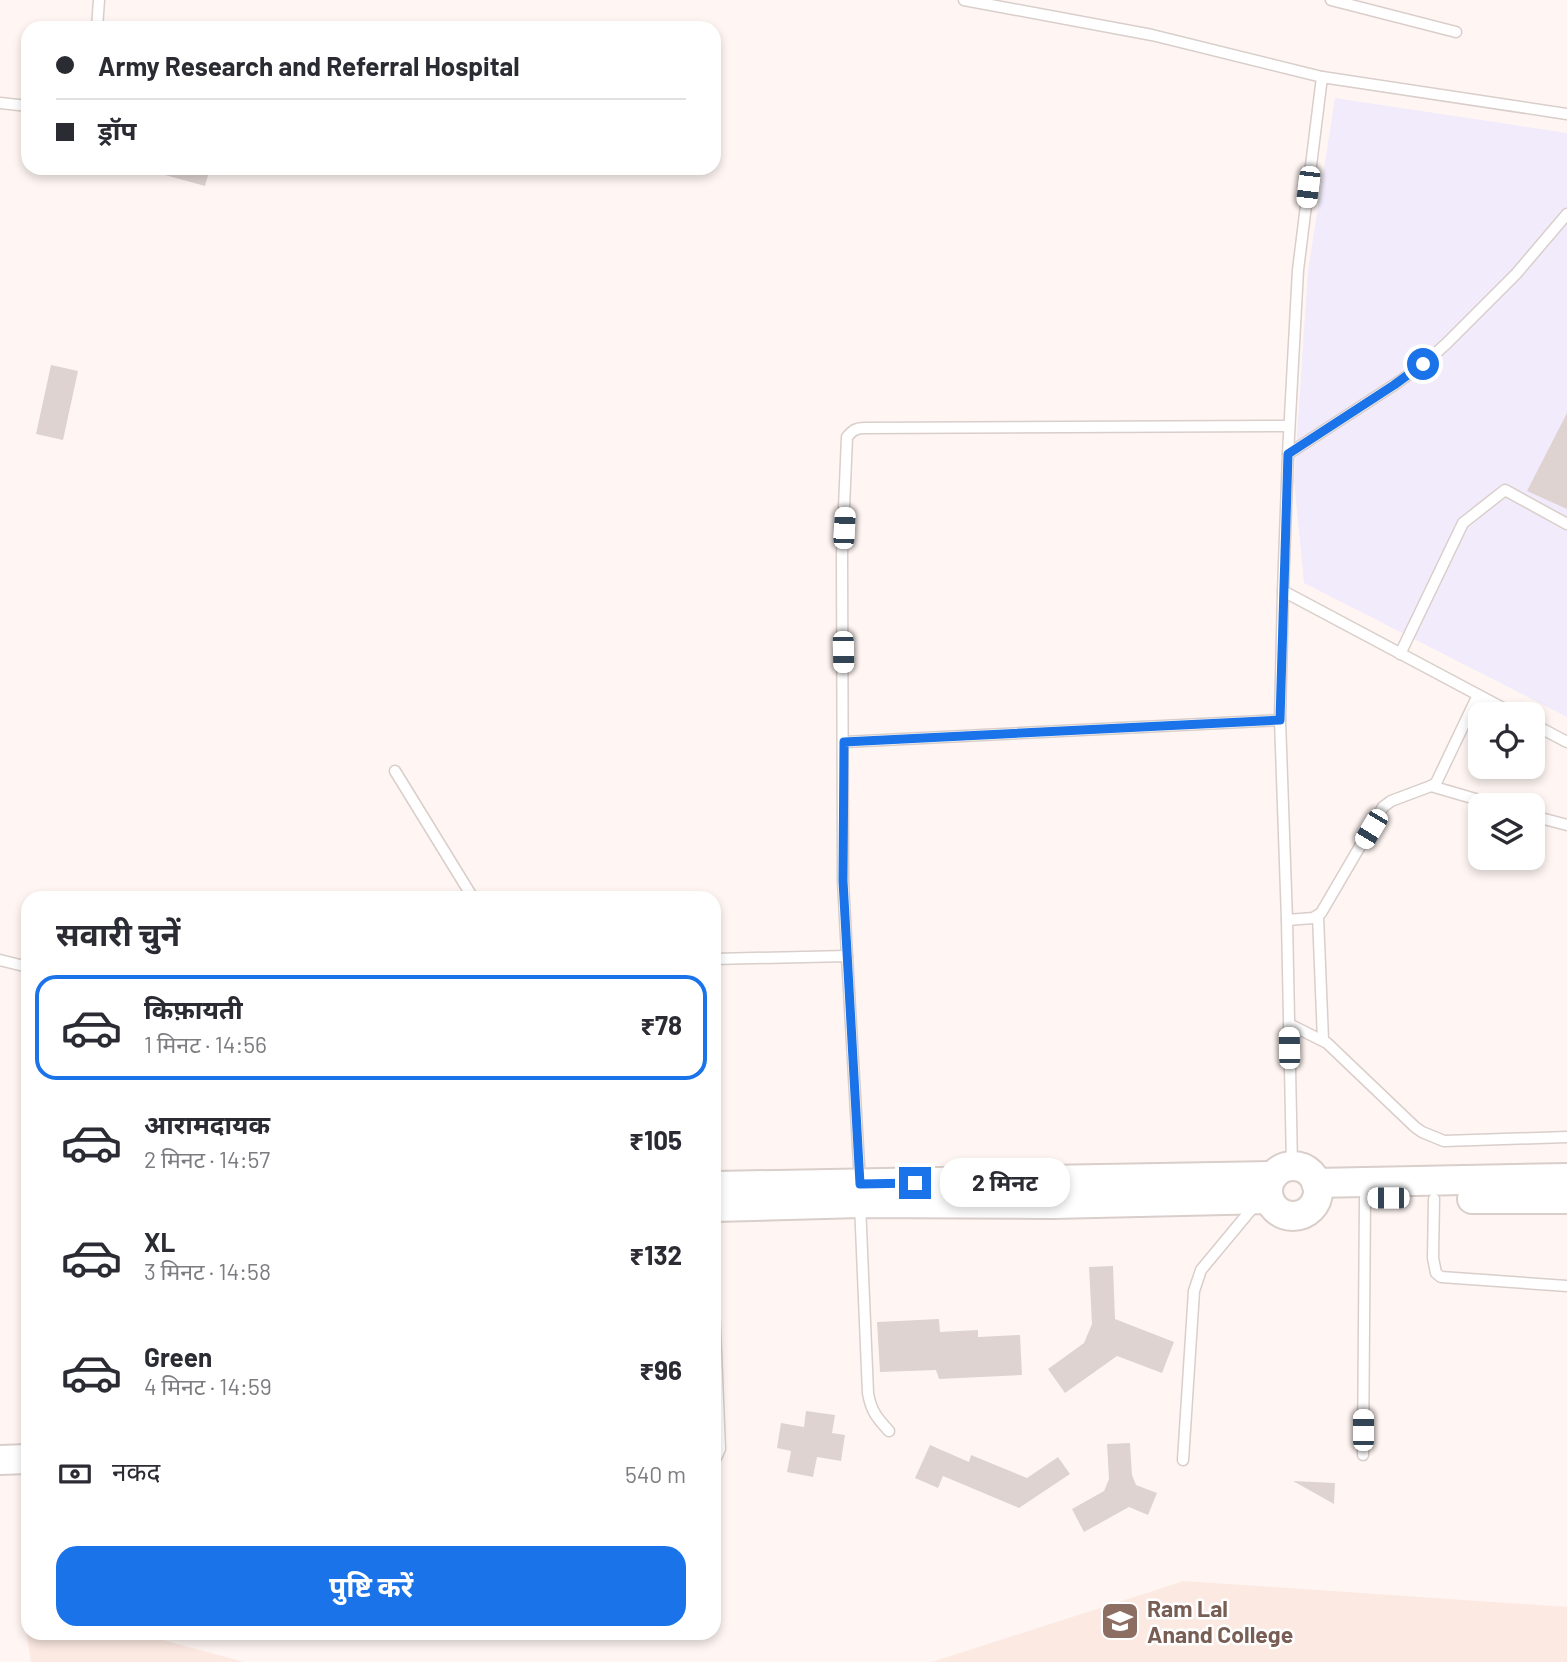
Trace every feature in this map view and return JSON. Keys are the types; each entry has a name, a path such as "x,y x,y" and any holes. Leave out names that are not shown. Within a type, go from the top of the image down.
{"main road":[{"path":"721,1185 860,1193 1273,1185 1307,1171 1316,1191 1307,1211 1293,1216 1278,1211 1273,1206 1273,1185"},
{"path":"1316,1191 1567,1178"},
{"path":"1316,1191 1365,1198 1567,1199"},
{"path":"721,1206 860,1193"},
{"path":"0,1442 21,1442"},
{"path":"0,1460 21,1459"}],"lane":[{"path":"98,21 99,0"},
{"path":"964,0 1152,35 1322,78 1567,114"},
{"path":"1331,0 1457,32"},
{"path":"1183,1460 1194,1291 1202,1270 1273,1185 1289,1024 1280,720 1289,426 1298,270 1322,78"},
{"path":"0,103 21,105"},
{"path":"1288,454 1423,364 1516,274 1567,214"},
{"path":"889,1431 870,1407 867,1393 860,1193 843,881 842,555 847,437 858,428 1289,426"},
{"path":"1400,654 1463,523 1505,490 1567,524"},
{"path":"1283,591 1491,702"},
{"path":"1323,1040 1318,916 1383,807 1391,801 1436,783 1478,695"},
{"path":"844,742 1280,720"},
{"path":"1545,730 1567,742"},
{"path":"395,771 469,891"},
{"path":"1431,786 1468,797"},
{"path":"1545,819 1567,825"},
{"path":"1287,920 1318,916"},
{"path":"721,959 847,956"},
{"path":"0,960 21,965"},
{"path":"1289,1024 1323,1040 1415,1127 1430,1136 1444,1141 1567,1138"},
{"path":"1363,1455 1365,1198"},
{"path":"1434,1199 1433,1258 1436,1273 1441,1277 1567,1286"}],"shaded area":[{"path":"1335,98 1567,133 1567,717 1545,706 1545,702 1538,702 1304,583 1294,480 1308,271"},
{"path":"1184,1581 1567,1607 1567,1662 932,1662"},
{"path":"28,1640 163,1640 244,1662 31,1662"}],"building":[{"path":"165,175 208,175 205,186"},
{"path":"51,365 78,371 63,440 36,434"},
{"path":"1567,413 1567,509 1527,491"},
{"path":"1113,1266 1115,1319 1174,1342 1162,1373 1117,1356 1065,1393 1048,1369 1084,1343 1092,1324 1089,1267"},
{"path":"939,1319 940,1332 978,1330 978,1337 1020,1335 1022,1375 939,1379 936,1370 880,1372 877,1322"},
{"path":"806,1411 835,1415 832,1433 845,1435 841,1461 817,1457 813,1477 787,1472 791,1451 777,1448 781,1423 804,1427"},
{"path":"1130,1443 1132,1475 1136,1485 1157,1493 1148,1515 1129,1507 1084,1532 1072,1509 1104,1491 1109,1479 1107,1444"},
{"path":"930,1445 969,1462 971,1455 1027,1478 1058,1457 1070,1474 1019,1508 943,1476 938,1488 915,1478"},
{"path":"1293,1481 1335,1483 1334,1504"}],"place":[{"name":"Ram Lal Anand College","path":"1120,1621"}],"route":[{"path":"915,1183 860,1184 843,881 844,742 1280,720 1288,454 1423,364"}]}
